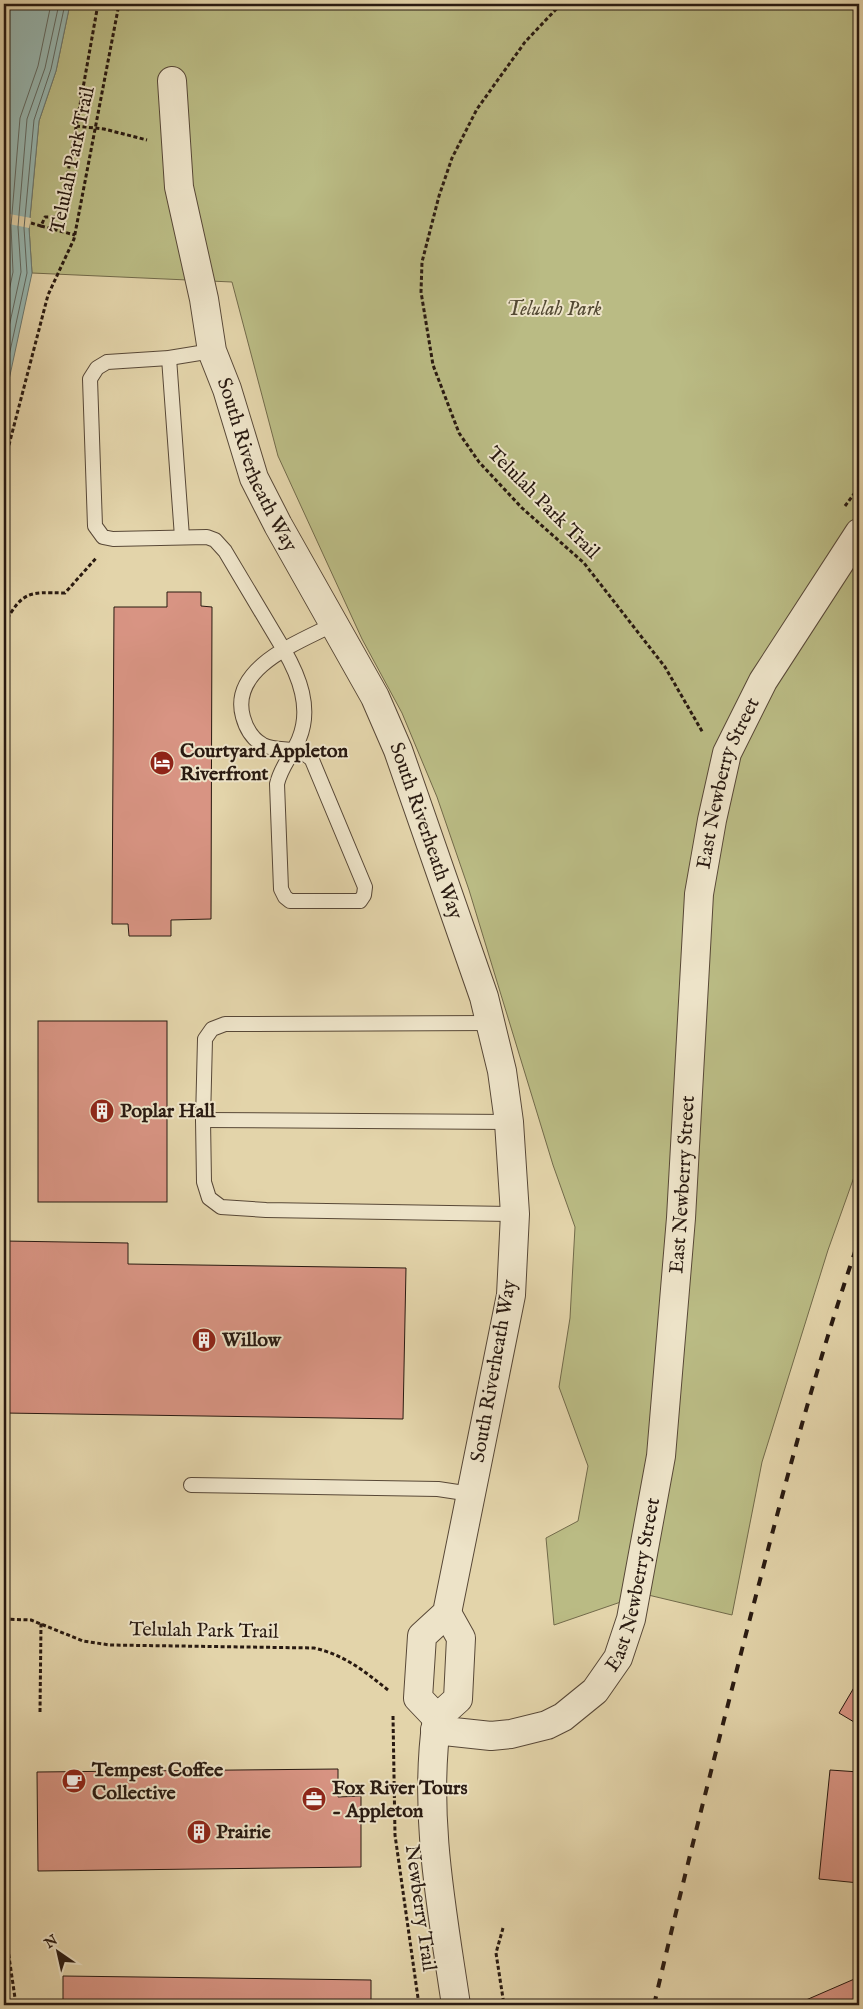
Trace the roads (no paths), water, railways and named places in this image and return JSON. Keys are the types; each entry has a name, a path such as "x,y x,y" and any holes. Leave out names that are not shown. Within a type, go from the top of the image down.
{"street":[{"name":"South Riverheath Way","path":"172,81 180,187 204,299 212,350 227,389 254,478 278,525 375,697 398,750 481,988 502,1071 509,1122 515,1214 511,1295 447,1613"},
{"name":"East Newberry Street","path":"436,1724 491,1736 511,1734 547,1725 563,1717 595,1691 618,1658 631,1619 661,1456 681,1218 699,894 712,820 727,752 763,681 859,533"},
{"path":"436,1724 418,1698 422,1636 447,1613 461,1638 458,1699 436,1724 432,1776 438,1891 456,2005"}],"lane":[{"path":"212,350 169,358 106,362 97,368 90,379 95,526 102,537 114,539 207,537 215,540 225,552 284,650 297,675 303,694 304,715 299,738 293,749 280,772 277,784 281,888 285,897 290,901 360,901 364,895 365,887 312,760 306,753 293,749 263,745 253,737 246,727 242,714 244,689 262,664 284,650 334,624"},
{"path":"169,358 182,537"},
{"path":"491,1023 225,1024 212,1029 206,1040 203,1120 204,1182 209,1198 221,1207 266,1210 515,1214"},
{"path":"203,1120 509,1122"},
{"path":"191,1485 438,1489 471,1494"}],"water":[{"path":"4,4 70,4 56,71 39,121 29,228 32,273 4,403"}],"railway":[{"path":"654,2005 711,1771 786,1483 813,1385 859,1240"}],"place":[{"name":"Courtyard Appleton Riverfront","path":"162,763"},
{"name":"Poplar Hall","path":"102,1111"},
{"name":"Willow","path":"204,1340"},
{"name":"Tempest Coffee Collective","path":"74,1781"},
{"name":"Fox River Tours - Appleton","path":"314,1799"},
{"name":"Prairie","path":"199,1832"}],"park label":[{"name":"Telulah Park","path":"554,309"}]}
